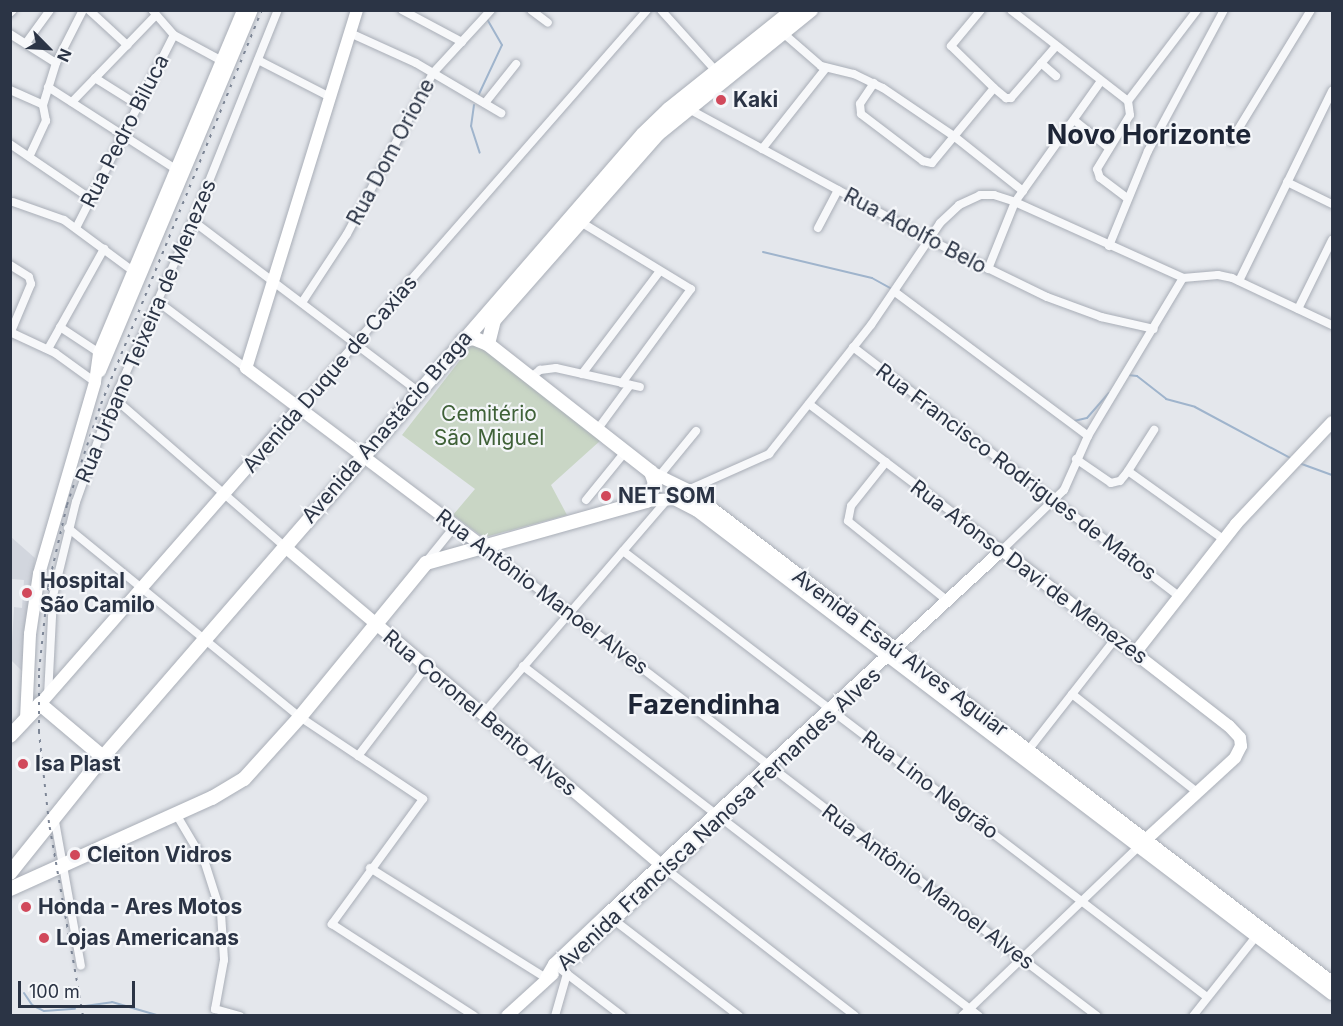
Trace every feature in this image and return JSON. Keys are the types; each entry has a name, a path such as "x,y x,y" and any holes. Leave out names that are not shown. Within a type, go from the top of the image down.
{"main road":[{"name":"Avenida Anastácio Braga","path":"10,873 103,756 418,391 632,154 657,120 793,10"},
{"name":"Avenida Anastácio Braga","path":"632,154 811,10"},
{"name":"Avenida Anastácio Braga","path":"488,344 494,320 575,218"},
{"path":"462,341 473,338 488,344"},
{"name":"Avenida Esaú Alves Aguiar","path":"488,344 655,473"},
{"path":"10,889 176,814 244,779 300,717 426,563 646,501 655,483 655,473"},
{"path":"44,700 103,756"},
{"name":"Avenida Duque de Caxias","path":"10,736 44,700"}],"street":[{"path":"26,43 50,10"},
{"path":"30,155 46,121 43,105 56,63 83,10"},
{"path":"89,10 127,45"},
{"name":"Rua Urbano Teixeira de Menezes","path":"226,63 243,10"},
{"name":"Rua Urbano Teixeira de Menezes","path":"26,719 30,634 39,574 94,382 179,171 252,10"},
{"name":"Rua Urbano Teixeira de Menezes","path":"44,700 51,615 68,528 115,399 193,221 278,10"},
{"path":"246,368 357,10"},
{"path":"402,10 462,42"},
{"path":"531,10 548,23"},
{"name":"Avenida Duque de Caxias","path":"44,700 647,10"},
{"path":"661,10 716,71"},
{"path":"981,10 951,46 1006,98 1011,98 1056,46"},
{"path":"1011,10 1128,101"},
{"path":"1127,198 1098,175 1097,169 1130,115 1128,101 1197,10"},
{"path":"1109,246 1127,198 1156,134 1224,10"},
{"path":"1231,141 1311,10"},
{"name":"Rua Dom Orione","path":"303,302 347,234 433,73 491,11"},
{"path":"72,102 127,45 154,13 174,35 226,63"},
{"path":"350,33 433,73 501,113"},
{"path":"783,33 826,68 874,83 955,136 1023,191"},
{"path":"10,34 56,63"},
{"name":"Rua Pedro Biluca","path":"76,228 174,35"},
{"path":"258,60 330,97"},
{"path":"1041,63 1056,76"},
{"path":"485,103 516,64"},
{"path":"762,149 826,68"},
{"path":"95,78 138,105"},
{"path":"988,269 1016,202 1101,81"},
{"path":"874,83 860,104 861,114 928,164 955,136 994,88"},
{"path":"48,87 179,171"},
{"path":"10,90 43,105"},
{"path":"1239,281 1332,91"},
{"name":"Rua Adolfo Belo","path":"687,108 928,239 988,269 1076,309 1154,329"},
{"path":"1074,120 1109,148"},
{"path":"10,144 30,155 91,199"},
{"path":"1287,182 1332,204"},
{"path":"818,228 838,190"},
{"path":"482,715 668,499 761,460 809,404 895,292 928,239 953,210 973,198 994,195 1016,202 1183,278 1218,274 1239,281 1332,325"},
{"path":"13,202 50,213 76,228 136,273"},
{"path":"575,218 691,289 597,430"},
{"path":"193,221 418,391"},
{"path":"1298,309 1332,240"},
{"path":"48,349 104,249"},
{"path":"10,265 28,277 31,284 11,333 48,349 94,382"},
{"path":"582,374 660,271"},
{"name":"Avenida Francisca Nanosa Fernandes Alves","path":"507,1016 546,978 561,969 610,917 1054,502 1066,485 1088,436 1183,278"},
{"path":"895,292 1088,436"},
{"name":"Rua Antônio Manoel Alves","path":"157,301 1097,1016"},
{"path":"60,327 103,355"},
{"name":"Rua Francisco Rodrigues de Matos","path":"853,347 1179,596"},
{"path":"530,378 550,368 640,387"},
{"name":"Rua Coronel Bento Alves","path":"115,399 375,624 664,867 855,1016"},
{"name":"Rua Afonso Davi de Menezes","path":"809,404 1234,730 1241,746 1235,758 1197,792"},
{"path":"1135,653 1223,539 1294,460 1332,423"},
{"path":"1076,459 1111,483 1120,481 1154,430"},
{"path":"655,473 696,431"},
{"path":"586,500 625,452"},
{"path":"886,462 851,506 848,521 948,601"},
{"path":"1128,471 1223,539"},
{"name":"Avenida Esaú Alves Aguiar","path":"655,473 688,490 789,574 892,653 1259,932 1332,982"},
{"name":"Avenida Esaú Alves Aguiar","path":"646,501 668,499 690,506 789,574"},
{"path":"426,563 455,526"},
{"path":"68,528 300,717 423,799 370,868 332,924 474,1016"},
{"name":"Rua Lino Negrão","path":"623,551 1208,997"},
{"path":"1025,754 1116,638"},
{"path":"524,666 979,1016"},
{"path":"358,756 426,667"},
{"path":"962,1016 1021,957 1197,792 1072,694"},
{"path":"176,814 205,863 221,913 224,960 215,1009 240,1016"},
{"path":"54,816 60,866 81,966"},
{"path":"370,868 546,978"},
{"path":"610,917 739,1016"},
{"path":"1193,1016 1259,932"},
{"name":"Avenida Esaú Alves Aguiar","path":"1259,932 1332,994"},
{"path":"555,1016 561,969"},
{"path":"561,969 622,1016"}],"shaded area":[{"name":"Hospital São Camilo","path":"11,537 35,558 24,673 11,660 14,607 22,608 24,580 12,579"}],"green space":[{"name":"Cemitério São Miguel","path":"474,342 601,440 551,485 567,515 489,536 480,535 453,515 475,489 402,435"}],"waterway":[{"path":"479,94 502,45 487,19"},
{"path":"474,105 471,126 480,153"},
{"path":"763,252 872,278 892,289"},
{"path":"1128,375 1137,376 1166,399 1195,407 1292,459"},
{"path":"1074,421 1087,418 1109,393"},
{"path":"1299,463 1332,475"},
{"path":"24,993 32,1005 44,1011 75,1009"},
{"path":"85,1006 112,1002 160,1016"}],"railway":[{"path":"83,1016 49,823 39,732 39,671 48,587 67,505 101,404 262,10"}],"place":[{"name":"Kaki","path":"721,100"},
{"name":"NET SOM","path":"606,496"},
{"name":"Hospital São Camilo","path":"27,593"},
{"name":"Isa Plast","path":"23,764"},
{"name":"Cleiton Vidros","path":"75,855"},
{"name":"Honda - Ares Motos","path":"26,907"},
{"name":"Lojas Americanas","path":"44,938"}],"district":[{"name":"Novo Horizonte","path":"1149,135"},
{"name":"Fazendinha","path":"704,705"}]}
